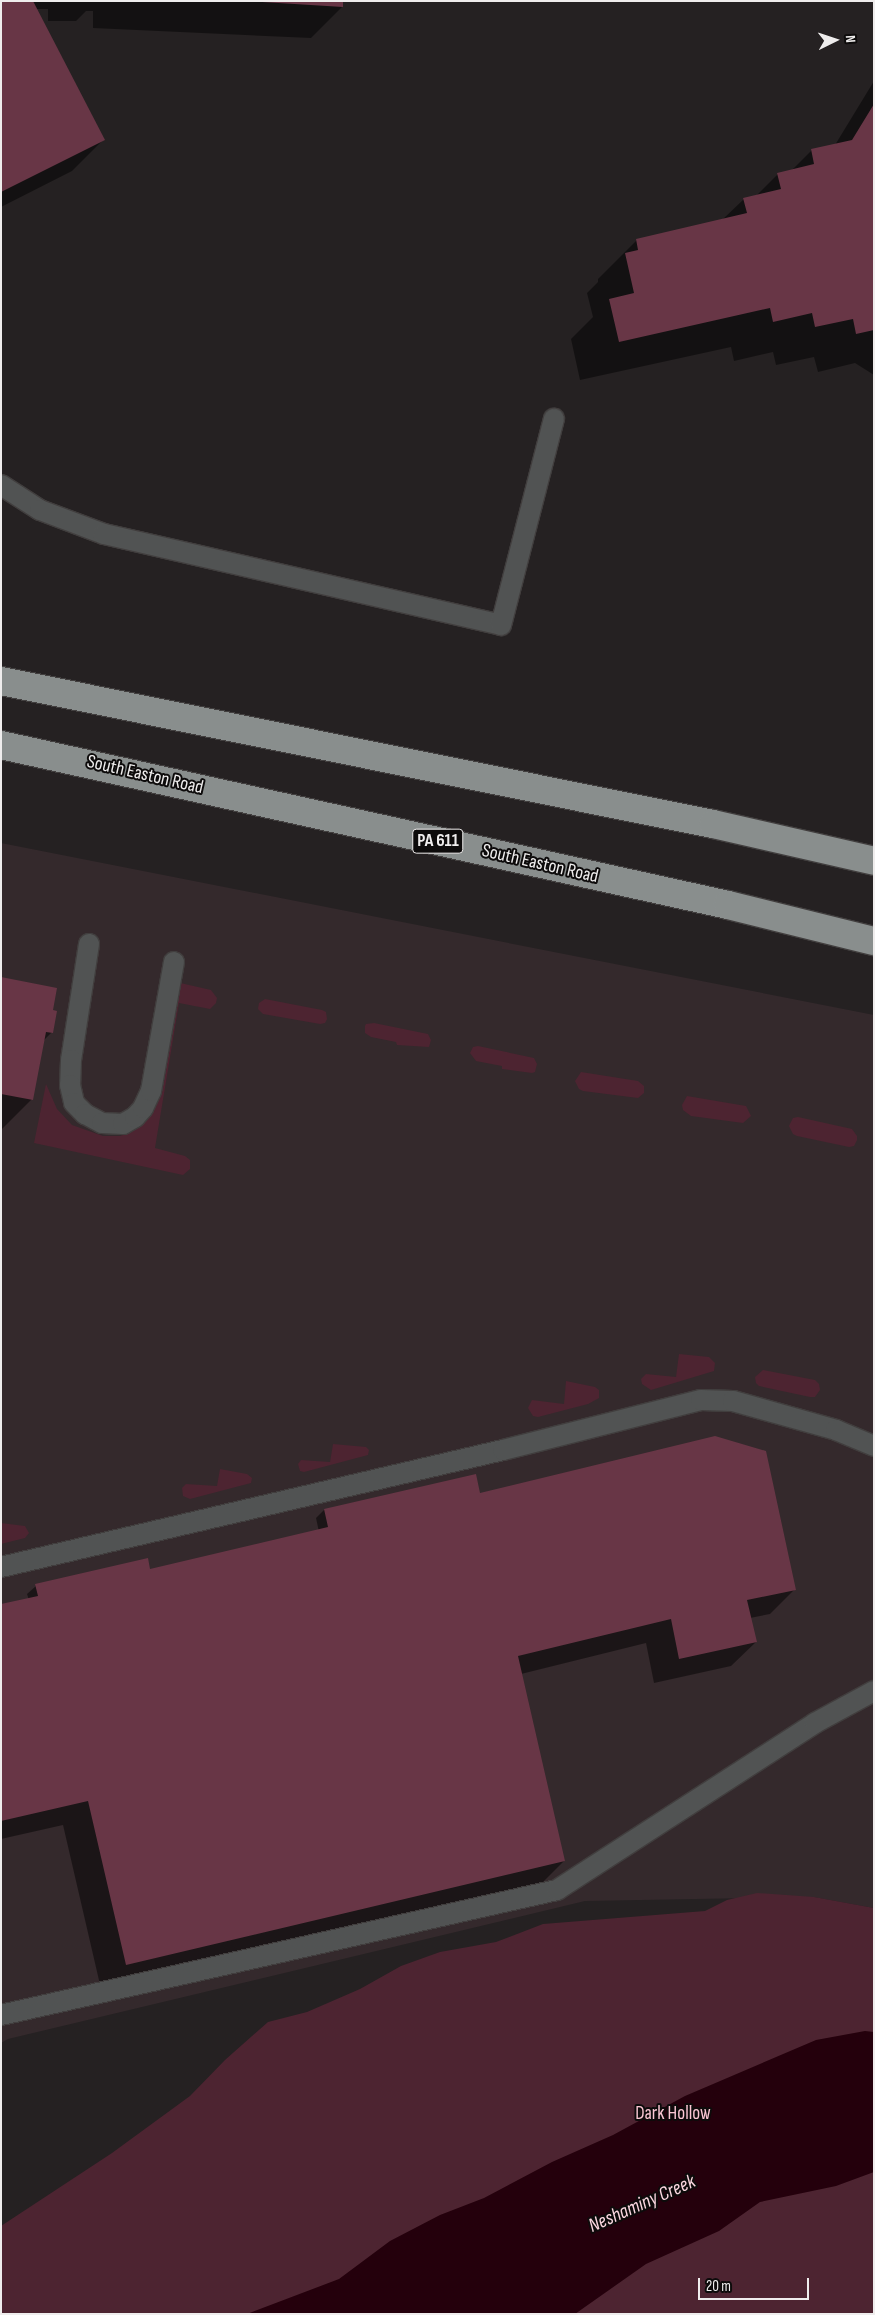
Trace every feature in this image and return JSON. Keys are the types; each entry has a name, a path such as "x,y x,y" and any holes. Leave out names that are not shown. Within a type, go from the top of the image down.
{"highway":[{"path":"1,681 713,824 874,860"},
{"name":"South Easton Road","path":"1,745 718,903 874,941"}],"lane":[{"path":"1,485 40,510 104,534 501,625 554,418"},
{"path":"89,944 71,1060 70,1084 74,1103 84,1114 102,1123 123,1124 135,1117 143,1108 151,1091 174,962"},
{"path":"1,1567 484,1455 701,1400 733,1401 836,1430 874,1446"},
{"path":"1,2015 557,1890 815,1723 874,1691"}],"shaded area":[{"path":"1,843 874,1015 874,1908 813,1897 585,1901 8,2039 1,2043"}],"green space":[{"path":"176,982 211,990 217,998 216,1003 210,1009 179,1003 155,1148 185,1156 190,1160 190,1169 183,1175 34,1143 46,1084 57,1109 72,1125 103,1136 120,1136 132,1132 149,1118 157,1104"},
{"path":"265,999 322,1010 326,1012 327,1019 325,1023 320,1024 263,1014 258,1009 259,1003"},
{"path":"374,1023 428,1034 431,1040 429,1047 397,1045 396,1042 371,1037 365,1033 365,1026 366,1024"},
{"path":"478,1046 534,1058 537,1064 535,1072 502,1069 502,1066 476,1061 470,1053 473,1047"},
{"path":"581,1072 638,1081 644,1086 644,1093 638,1098 583,1091 579,1089 575,1081"},
{"path":"687,1096 746,1106 751,1116 743,1123 691,1116 683,1110 682,1105"},
{"path":"798,1117 852,1129 857,1136 857,1140 854,1146 849,1147 797,1136 793,1134 789,1126 793,1118"},
{"path":"679,1354 709,1357 715,1363 714,1371 651,1390 642,1384 641,1379 646,1374 676,1377"},
{"path":"763,1370 815,1380 819,1384 820,1390 815,1397 810,1397 759,1386 756,1383 755,1377"},
{"path":"566,1381 595,1387 599,1390 599,1398 588,1404 538,1417 533,1416 528,1408 532,1400 564,1404"},
{"path":"333,1444 366,1447 369,1450 368,1455 304,1472 300,1471 298,1464 301,1460 330,1462"},
{"path":"220,1469 247,1474 252,1478 251,1483 190,1499 183,1496 182,1488 186,1484 217,1486"},
{"path":"1,1523 25,1526 29,1533 25,1538 1,1544"},
{"name":"Dark Hollow","path":"757,1893 814,1897 874,1908 874,2314 1,2314 1,2226 112,2153 190,2096 225,2060 268,2022 307,2012 360,1989 401,1966 440,1952 496,1942 543,1924 705,1911 727,1900"}],"water":[{"name":"Neshaminy Creek","path":"865,2031 874,2032 874,2172 836,2186 760,2202 719,2231 646,2264 575,2314 247,2314 339,2279 390,2241 440,2215 484,2198 552,2162 613,2135 685,2096 816,2040"}],"building":[{"path":"1,1 33,1 105,140 1,192"},
{"path":"245,1 343,1 343,7"},
{"path":"874,104 874,330 856,334 853,319 815,327 812,313 773,322 770,308 619,342 609,299 634,293 625,253 638,250 636,239 747,213 743,198 781,189 777,173 814,164 811,149 852,140"},
{"path":"1,977 57,988 53,1010 57,1011 53,1033 46,1032 33,1100 1,1094"},
{"path":"715,1436 766,1451 796,1590 747,1600 757,1642 679,1659 671,1619 518,1656 565,1861 126,1965 88,1801 1,1821 1,1604 38,1596 35,1584 148,1558 150,1569 328,1527 324,1509 476,1474 480,1493"}]}
